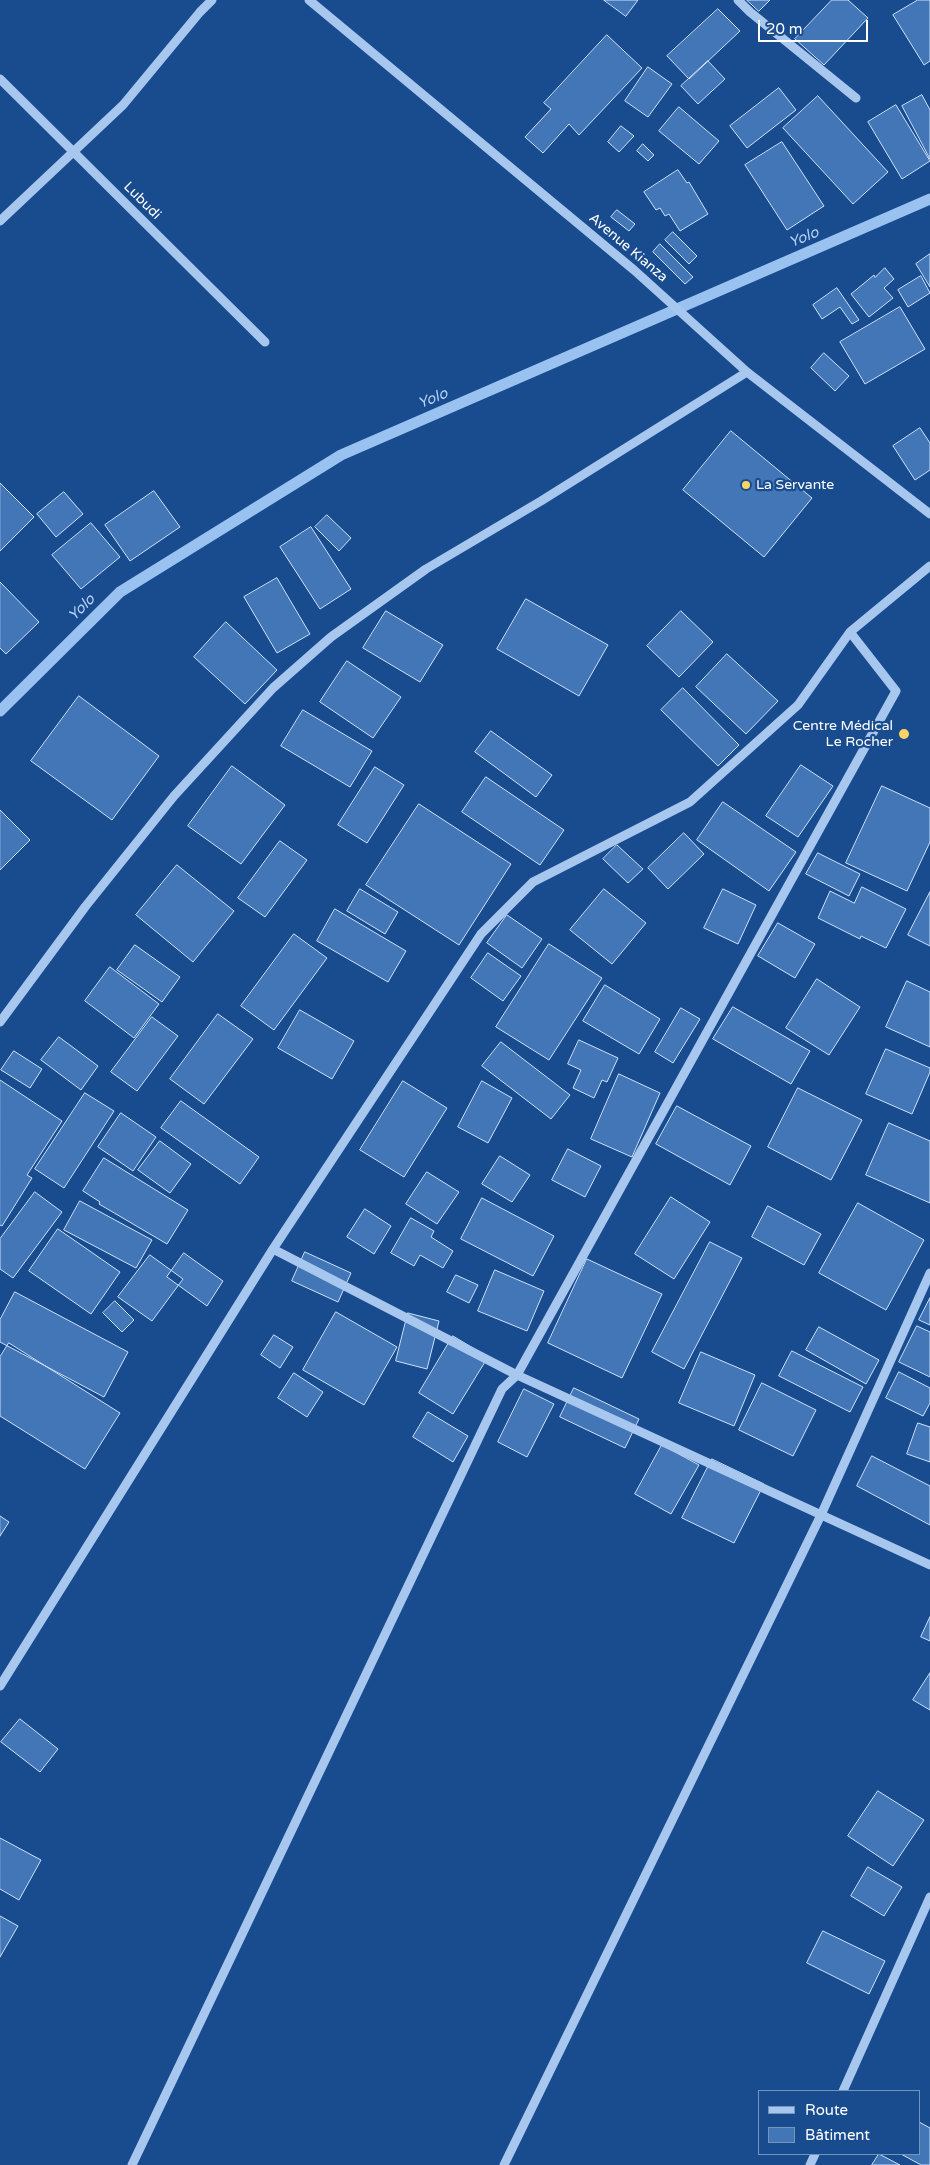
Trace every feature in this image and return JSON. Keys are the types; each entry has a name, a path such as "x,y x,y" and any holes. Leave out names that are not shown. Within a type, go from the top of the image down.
{"street":[{"path":"0,221 123,105 212,0"},
{"name":"Avenue Kianza","path":"309,0 634,270 747,372 930,514"},
{"path":"738,0 750,12 856,98"},
{"name":"Lubudi","path":"0,79 265,342"},
{"path":"0,1022 85,907 174,796 273,688 324,643 426,569 541,502 747,372"},
{"path":"0,1686 272,1249 481,934 533,882 690,802 798,705 850,632 930,566"},
{"path":"132,2165 502,1389 517,1375 896,691 850,632"},
{"path":"272,1249 517,1375 930,1565"},
{"path":"504,2165 821,1516 930,1272"},
{"path":"843,2090 930,1897"}],"building":[{"path":"604,0 638,0 626,16"},
{"path":"747,0 770,0 759,11"},
{"path":"832,0 848,0 868,18 824,65 795,39"},
{"path":"918,0 930,0 930,61 924,65 893,15"},
{"path":"718,9 740,31 689,79 667,56"},
{"path":"607,35 642,68 579,135 569,124 543,153 525,137 551,109 544,103"},
{"path":"708,61 725,79 698,104 681,86"},
{"path":"648,67 672,84 648,117 625,101"},
{"path":"779,88 796,110 747,148 730,126"},
{"path":"922,95 930,110 930,159 902,106"},
{"path":"818,96 888,172 853,204 783,128"},
{"path":"896,105 930,161 902,179 868,122"},
{"path":"679,107 719,141 699,164 659,131"},
{"path":"621,126 634,136 619,152 608,142"},
{"path":"782,142 824,206 787,230 745,165"},
{"path":"643,144 654,155 648,161 637,151"},
{"path":"678,170 687,183 689,182 708,214 680,231 669,214 665,216 660,208 656,210 644,192"},
{"path":"617,210 635,224 629,231 611,217"},
{"path":"673,232 697,256 689,264 665,240"},
{"path":"660,244 693,277 685,284 653,252"},
{"path":"930,254 930,287 916,264"},
{"path":"885,268 894,279 884,288 893,298 869,317 851,294"},
{"path":"921,276 930,293 908,307 898,290"},
{"path":"837,288 859,320 852,324 840,307 822,319 813,305"},
{"path":"900,307 925,349 865,384 840,342"},
{"path":"824,353 849,376 835,391 811,368"},
{"path":"920,428 930,443 930,470 915,480 893,446"},
{"path":"731,431 812,498 764,557 683,490"},
{"path":"0,483 34,517 0,551"},
{"path":"154,491 180,527 130,561 105,525"},
{"path":"64,492 83,514 56,537 37,514"},
{"path":"327,515 351,538 339,551 315,527"},
{"path":"91,523 120,557 81,589 52,555"},
{"path":"311,527 351,589 320,609 280,547"},
{"path":"277,578 310,634 277,653 244,597"},
{"path":"0,582 39,622 6,654 0,648"},
{"path":"526,599 608,645 579,696 497,649"},
{"path":"386,611 443,645 420,682 363,648"},
{"path":"681,611 713,642 679,677 647,646"},
{"path":"226,622 277,670 245,704 194,657"},
{"path":"727,654 778,701 746,734 696,687"},
{"path":"347,661 401,697 373,738 320,702"},
{"path":"683,688 739,745 718,766 661,710"},
{"path":"79,696 159,756 112,820 31,761"},
{"path":"303,710 372,751 350,787 281,746"},
{"path":"491,731 552,775 536,797 475,752"},
{"path":"801,765 833,786 798,837 766,816"},
{"path":"232,766 285,805 241,864 188,826"},
{"path":"375,767 404,785 367,843 338,825"},
{"path":"486,777 564,830 540,865 462,812"},
{"path":"882,786 930,808 930,842 907,891 846,863"},
{"path":"723,802 796,852 769,891 697,840"},
{"path":"419,804 511,864 459,945 366,885"},
{"path":"0,810 30,840 0,870"},
{"path":"684,833 704,854 668,889 648,868"},
{"path":"280,841 307,860 265,917 238,898"},
{"path":"617,845 643,869 628,883 603,859"},
{"path":"818,853 860,874 849,896 806,874"},
{"path":"177,865 234,911 193,962 136,915"},
{"path":"862,887 906,909 886,948 861,936 860,939 818,918 830,891 854,903"},
{"path":"360,889 398,912 385,934 347,911"},
{"path":"604,889 646,923 612,964 570,930"},
{"path":"723,889 756,905 738,944 704,928"},
{"path":"930,892 930,946 908,935"},
{"path":"335,909 406,951 388,982 317,941"},
{"path":"507,915 542,939 522,968 487,943"},
{"path":"778,923 815,944 795,978 758,956"},
{"path":"294,934 327,958 274,1030 241,1006"},
{"path":"549,944 602,978 549,1060 496,1027"},
{"path":"135,945 180,977 162,1002 117,970"},
{"path":"488,953 521,976 503,1001 471,978"},
{"path":"110,967 159,1004 134,1038 85,1001"},
{"path":"817,979 860,1007 829,1055 786,1028"},
{"path":"907,981 930,992 930,1047 886,1027"},
{"path":"605,985 660,1019 639,1054 583,1021"},
{"path":"733,1007 810,1051 791,1084 713,1039"},
{"path":"681,1008 700,1019 673,1063 655,1052"},
{"path":"300,1010 354,1041 332,1079 278,1048"},
{"path":"218,1014 253,1039 204,1104 170,1079"},
{"path":"152,1017 178,1036 137,1091 111,1072"},
{"path":"59,1037 98,1066 81,1090 41,1060"},
{"path":"579,1040 618,1058 607,1082 602,1080 594,1098 573,1088 581,1070 568,1064"},
{"path":"501,1042 570,1095 551,1119 482,1066"},
{"path":"886,1049 930,1068 912,1114 866,1094"},
{"path":"14,1051 42,1069 30,1088 1,1070"},
{"path":"619,1074 660,1093 632,1157 591,1139"},
{"path":"0,1080 62,1121 27,1175 32,1178 2,1226 0,1225"},
{"path":"403,1081 447,1108 404,1177 360,1150"},
{"path":"482,1081 512,1098 488,1143 458,1127"},
{"path":"798,1088 862,1120 831,1180 768,1147"},
{"path":"85,1093 114,1111 64,1188 35,1169"},
{"path":"181,1101 259,1157 240,1184 161,1128"},
{"path":"677,1106 751,1146 730,1185 656,1144"},
{"path":"121,1113 156,1137 133,1171 98,1147"},
{"path":"889,1123 930,1141 930,1203 866,1175"},
{"path":"160,1141 191,1164 170,1193 138,1170"},
{"path":"568,1149 601,1166 585,1197 552,1180"},
{"path":"500,1156 530,1175 512,1202 482,1184"},
{"path":"104,1158 188,1210 167,1244 99,1204 100,1202 83,1191"},
{"path":"427,1172 459,1192 437,1224 406,1204"},
{"path":"35,1192 62,1212 13,1278 0,1269 0,1239"},
{"path":"671,1197 710,1222 674,1279 635,1254"},
{"path":"482,1198 554,1236 533,1276 461,1239"},
{"path":"80,1201 152,1240 136,1268 64,1230"},
{"path":"858,1203 924,1240 886,1310 819,1273"},
{"path":"768,1206 821,1234 804,1265 752,1237"},
{"path":"365,1209 391,1226 374,1254 347,1237"},
{"path":"411,1218 434,1231 431,1237 453,1251 443,1268 420,1255 414,1266 391,1253"},
{"path":"58,1229 120,1272 91,1314 29,1271"},
{"path":"710,1242 742,1258 684,1369 652,1352"},
{"path":"305,1252 351,1273 338,1302 292,1281"},
{"path":"184,1253 223,1281 207,1306 167,1277"},
{"path":"150,1255 183,1279 152,1321 118,1297"},
{"path":"587,1259 662,1294 622,1378 548,1343"},
{"path":"495,1270 544,1291 527,1331 478,1311"},
{"path":"456,1275 478,1285 469,1303 447,1292"},
{"path":"15,1292 128,1352 104,1397 0,1342 0,1320"},
{"path":"930,1298 930,1325 919,1320"},
{"path":"115,1301 134,1320 122,1332 103,1313"},
{"path":"336,1312 397,1347 364,1405 303,1370"},
{"path":"408,1313 439,1321 427,1369 396,1361"},
{"path":"917,1326 930,1332 930,1377 899,1362"},
{"path":"819,1327 879,1360 866,1384 806,1350"},
{"path":"274,1335 293,1347 280,1368 261,1355"},
{"path":"453,1336 488,1357 453,1414 419,1393"},
{"path":"9,1343 120,1413 85,1469 0,1416 0,1357"},
{"path":"792,1351 863,1387 850,1412 779,1376"},
{"path":"701,1352 755,1375 734,1426 679,1403"},
{"path":"899,1372 930,1388 930,1403 923,1416 886,1398"},
{"path":"294,1373 323,1392 307,1417 278,1398"},
{"path":"762,1383 816,1410 793,1456 739,1430"},
{"path":"574,1388 639,1419 625,1448 560,1417"},
{"path":"524,1389 554,1404 527,1457 498,1442"},
{"path":"428,1412 468,1436 453,1462 413,1437"},
{"path":"918,1423 930,1427 930,1462 907,1454"},
{"path":"662,1445 699,1465 671,1514 635,1494"},
{"path":"872,1456 930,1486 930,1525 857,1486"},
{"path":"712,1459 764,1484 734,1543 682,1518"},
{"path":"0,1516 9,1522 0,1536"},
{"path":"930,1617 930,1641 921,1637"},
{"path":"930,1673 930,1710 913,1700"},
{"path":"20,1719 58,1749 40,1772 1,1742"},
{"path":"878,1791 924,1820 893,1866 848,1836"},
{"path":"0,1838 41,1860 19,1900 0,1889"},
{"path":"868,1867 902,1887 884,1916 851,1896"},
{"path":"0,1916 18,1926 0,1957"},
{"path":"823,1931 885,1961 869,1994 807,1963"},
{"path":"920,2123 930,2128 930,2165 921,2165 903,2155 920,2155"},
{"path":"878,2155 881,2155 900,2165 872,2165"}],"waterway":[{"name":"Yolo","path":"0,711 120,592 341,455 930,199"}],"place":[{"name":"La Servante","path":"746,485"},
{"name":"Centre Médical Le Rocher","path":"904,734"}]}
